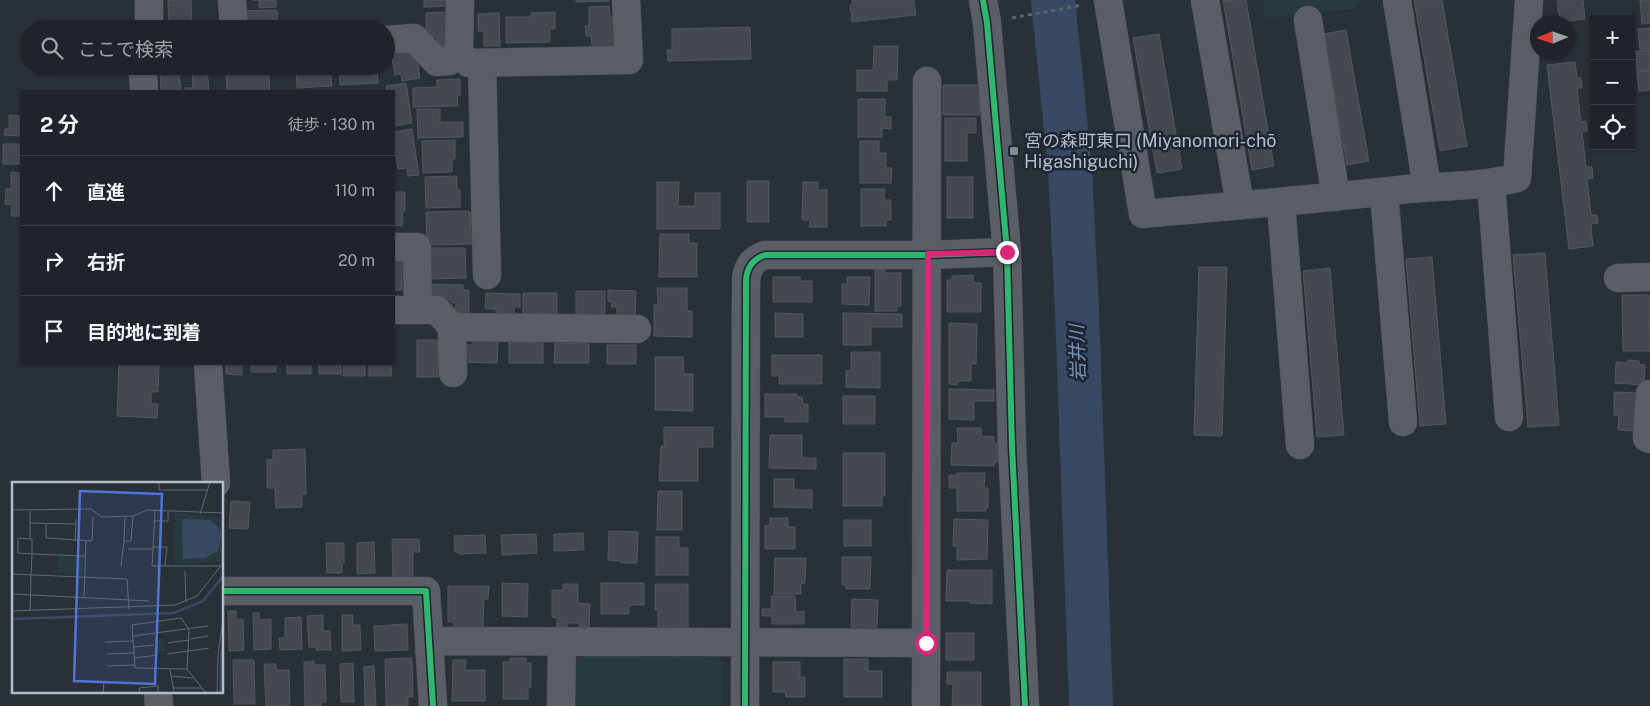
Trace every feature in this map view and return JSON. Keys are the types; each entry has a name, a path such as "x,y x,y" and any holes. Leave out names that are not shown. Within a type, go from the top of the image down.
{"street":[{"path":"149,20 150,0"},
{"path":"232,0 233,20"},
{"path":"460,0 470,59 487,275"},
{"path":"395,39 414,38 437,62 470,59 629,60 626,0"},
{"path":"983,0 987,23 1007,252 1012,447 1025,706"},
{"path":"1205,0 1240,205"},
{"path":"1397,0 1427,187"},
{"path":"1100,2 1143,214 1281,203 1427,187 1490,184 1517,178 1529,0"},
{"path":"1308,20 1336,197"},
{"path":"143,75 144,90"},
{"path":"926,706 928,80"},
{"path":"1490,184 1509,417"},
{"path":"1384,192 1403,422"},
{"path":"1281,203 1300,445"},
{"path":"395,247 416,247 406,310 437,310 452,327 453,373"},
{"path":"745,706 746,273 749,266 758,257 765,254 1007,252"},
{"path":"1618,278 1650,277"},
{"path":"452,327 637,329"},
{"path":"208,365 216,482"},
{"path":"1650,394 1647,438 1650,439"},
{"path":"225,592 426,590 433,706"},
{"path":"429,641 926,643"},
{"path":"562,641 562,706"}],"path":[{"path":"1007,20 1100,2"}],"green space":[{"path":"1263,0 1362,0 1355,9 1265,18"},
{"path":"586,652 667,653 670,657 718,657 723,662 723,706 573,706 573,665"}],"building":[{"path":"168,0 191,0 192,20 169,20"},
{"path":"259,0 276,0 276,7 259,8"},
{"path":"424,0 447,0 448,6 424,7"},
{"path":"576,0 609,0 609,1 576,2"},
{"path":"852,0 914,0 916,15 852,22 850,5 853,5"},
{"path":"1223,0 1246,0 1274,166 1252,170"},
{"path":"1414,0 1442,0 1467,146 1440,151"},
{"path":"1557,0 1583,0 1585,19 1575,20 1575,15 1559,15"},
{"path":"1640,0 1650,0 1650,23 1642,24"},
{"path":"609,6 610,17 615,17 616,47 592,45 591,36 586,36 585,26 589,26 589,7"},
{"path":"277,10 278,20 242,20 242,11"},
{"path":"450,12 450,37 445,38 445,46 437,46 437,37 426,37 426,13"},
{"path":"555,12 555,29 550,29 550,42 506,43 506,17 531,17 531,13"},
{"path":"499,13 500,46 484,46 484,31 478,31 478,14"},
{"path":"750,27 751,59 668,61 667,50 672,50 672,29"},
{"path":"1650,28 1650,49 1640,49 1638,29"},
{"path":"1346,30 1369,161 1347,165 1324,34"},
{"path":"1159,34 1182,169 1157,173 1133,38"},
{"path":"874,46 898,46 897,80 887,80 887,91 857,91 857,70 873,70"},
{"path":"406,50 407,54 413,53 417,57 420,78 402,81 401,74 395,75 395,51"},
{"path":"1650,50 1650,70 1637,71 1636,51"},
{"path":"1575,62 1577,78 1581,78 1582,88 1577,88 1581,122 1586,121 1587,131 1582,131 1586,167 1592,167 1593,178 1587,179 1591,215 1597,215 1598,223 1591,224 1593,246 1569,249 1547,65"},
{"path":"1650,71 1650,90 1639,91 1637,72"},
{"path":"160,75 179,75 181,90 161,90"},
{"path":"192,75 208,75 209,90 186,90 185,88 193,88"},
{"path":"226,75 269,75 270,90 227,90"},
{"path":"296,75 331,75 332,86 297,88"},
{"path":"339,75 378,75 378,83 340,85"},
{"path":"460,79 460,96 457,96 458,106 413,107 413,88 437,87 437,80"},
{"path":"406,83 412,123 395,126 395,90 387,90 386,86"},
{"path":"943,85 980,85 980,115 943,115"},
{"path":"858,99 885,99 885,117 891,117 891,129 882,128 882,137 858,137"},
{"path":"417,109 440,109 440,122 463,122 463,137 418,138"},
{"path":"9,115 20,116 20,136 4,135 5,129 9,129"},
{"path":"945,118 976,118 976,133 967,133 967,161 945,161"},
{"path":"412,129 419,175 408,176 407,168 398,169 395,132"},
{"path":"455,140 455,159 452,159 452,172 423,173 422,141"},
{"path":"860,141 879,141 879,153 886,153 886,168 892,168 891,183 860,183"},
{"path":"3,144 20,144 20,164 3,164"},
{"path":"11,172 20,173 20,216 11,216 12,205 5,204 6,189 11,189"},
{"path":"457,176 457,190 460,190 460,207 426,208 425,177"},
{"path":"947,177 973,177 973,218 947,218"},
{"path":"747,181 769,181 769,222 747,222"},
{"path":"657,182 679,182 678,206 695,206 695,193 720,193 720,229 657,229"},
{"path":"803,182 818,182 818,190 827,190 827,227 809,227 810,220 802,220"},
{"path":"861,189 885,189 884,200 891,200 891,220 886,220 886,226 861,226"},
{"path":"395,192 405,192 405,211 403,211 402,226 395,225"},
{"path":"469,211 471,213 470,235 473,235 473,244 427,245 426,212"},
{"path":"660,234 689,234 689,243 697,243 697,277 659,277"},
{"path":"429,248 465,248 466,278 429,279"},
{"path":"1545,253 1559,425 1528,427 1513,255"},
{"path":"1432,257 1446,424 1420,426 1406,259"},
{"path":"395,258 402,258 402,290 395,290"},
{"path":"1199,267 1227,267 1222,436 1194,435"},
{"path":"1330,268 1344,435 1317,437 1303,271"},
{"path":"875,269 885,269 885,273 901,273 901,306 897,306 897,311 875,311"},
{"path":"973,275 973,283 981,283 981,312 947,312 947,280 952,280 952,276"},
{"path":"773,277 800,277 800,281 812,281 812,302 773,302"},
{"path":"847,277 870,277 869,305 842,304 842,284 847,284"},
{"path":"425,284 463,285 463,290 469,290 469,314 455,313 456,303 451,302 451,300 444,300 443,296 424,295"},
{"path":"657,288 687,288 687,311 692,311 692,337 654,336 654,305 658,305"},
{"path":"608,290 636,291 635,321 623,321 623,314 617,314 617,307 611,307 612,302 608,301"},
{"path":"576,291 605,291 605,322 576,318"},
{"path":"486,293 520,294 520,307 514,307 514,314 496,314 496,309 485,309"},
{"path":"523,293 557,293 557,314 523,314"},
{"path":"1622,295 1649,295 1650,351 1623,351"},
{"path":"775,313 803,314 803,337 775,337"},
{"path":"843,313 902,314 902,327 871,327 871,345 843,345"},
{"path":"949,323 977,324 976,364 971,364 971,381 957,381 957,385 949,384"},
{"path":"417,340 438,340 438,377 417,377"},
{"path":"473,341 498,341 497,363 463,362 463,345 472,345"},
{"path":"509,342 543,343 543,363 509,363"},
{"path":"555,343 589,344 589,363 554,363"},
{"path":"607,345 636,345 636,364 607,364"},
{"path":"851,352 880,352 880,388 846,387 846,371 851,370"},
{"path":"772,355 822,355 822,384 779,384 779,376 772,376"},
{"path":"655,357 683,357 684,374 693,374 693,411 655,410"},
{"path":"1628,360 1639,361 1639,364 1645,365 1644,385 1615,383 1616,362 1628,363"},
{"path":"119,365 159,365 158,392 151,392 151,404 158,404 157,418 117,416"},
{"path":"226,365 242,365 242,375 226,374"},
{"path":"251,365 276,365 276,372 251,372"},
{"path":"287,365 311,365 311,374 287,374"},
{"path":"319,365 341,365 341,374 319,374"},
{"path":"344,365 365,365 365,376 343,376"},
{"path":"369,365 392,365 391,376 369,376"},
{"path":"949,389 994,390 994,401 974,401 974,420 949,419"},
{"path":"1614,392 1639,393 1635,431 1618,430 1619,415 1614,415"},
{"path":"765,394 797,394 797,397 802,397 803,404 808,404 808,422 785,422 785,417 765,417"},
{"path":"843,396 875,396 875,424 843,424"},
{"path":"664,427 713,427 713,447 698,447 698,481 659,481 661,446 664,446"},
{"path":"957,428 981,428 981,436 994,437 994,443 997,443 997,462 994,463 994,466 951,465 952,443 958,443"},
{"path":"770,435 802,435 802,458 816,458 816,469 769,468"},
{"path":"305,449 306,494 302,494 302,507 276,508 275,488 267,488 267,460 273,459 273,450"},
{"path":"843,453 885,453 885,496 882,496 882,506 843,506"},
{"path":"957,473 985,473 984,488 988,488 988,508 985,508 986,511 957,511 957,488 949,488 949,475 957,475"},
{"path":"774,479 794,479 794,490 812,490 812,508 774,507"},
{"path":"658,491 682,491 682,530 657,530"},
{"path":"231,501 250,502 248,529 229,528"},
{"path":"770,518 788,518 788,527 795,527 795,549 765,549 765,526 770,525"},
{"path":"954,519 988,520 987,559 957,560 957,546 953,546"},
{"path":"844,520 871,520 871,546 844,546"},
{"path":"609,531 638,532 637,563 621,563 621,561 608,560"},
{"path":"583,533 584,550 554,551 554,534"},
{"path":"536,534 537,553 502,555 501,535"},
{"path":"485,535 486,553 459,554 459,552 455,552 454,536"},
{"path":"656,537 679,537 679,548 688,548 688,575 656,575"},
{"path":"392,539 419,539 420,552 413,552 413,579 393,579"},
{"path":"374,542 375,573 357,574 357,543"},
{"path":"326,543 344,543 342,573 327,573"},
{"path":"842,557 871,557 870,589 846,589 846,585 842,585"},
{"path":"775,558 806,558 805,583 801,583 801,594 774,594"},
{"path":"947,570 992,570 992,604 970,603 970,601 946,601"},
{"path":"502,583 528,584 527,617 502,616"},
{"path":"601,583 644,583 644,605 629,605 629,614 601,614"},
{"path":"563,584 578,584 578,603 590,604 589,627 579,627 579,623 567,623 567,627 557,627 557,618 552,617 552,590 563,590"},
{"path":"655,584 688,584 688,627 658,627 658,610 655,610"},
{"path":"448,586 489,586 488,599 484,599 483,626 454,626 454,622 448,622"},
{"path":"771,596 795,596 796,612 804,611 804,624 772,624 772,616 762,616 762,609 772,609"},
{"path":"852,599 878,600 877,627 851,627"},
{"path":"228,611 236,611 236,619 243,619 244,650 229,651"},
{"path":"253,613 259,613 259,620 271,619 271,649 254,650"},
{"path":"323,615 323,631 330,631 331,650 316,650 316,647 309,647 307,616"},
{"path":"342,615 353,615 353,625 360,625 361,650 342,651"},
{"path":"301,617 302,649 280,650 279,638 285,638 285,618"},
{"path":"407,624 408,650 375,651 374,626"},
{"path":"946,633 974,633 974,660 946,660"},
{"path":"412,658 413,697 408,697 408,706 386,706 385,659"},
{"path":"510,658 526,658 526,663 531,663 531,687 528,687 528,699 503,699 503,662 510,662"},
{"path":"844,659 868,659 868,671 882,671 882,697 844,697"},
{"path":"233,660 254,660 255,704 234,704"},
{"path":"453,660 466,660 465,670 485,670 485,701 452,701"},
{"path":"314,661 314,665 325,665 326,702 321,702 321,706 305,706 304,662"},
{"path":"773,662 800,662 800,677 805,677 805,697 786,697 785,692 773,692"},
{"path":"353,663 354,702 341,702 340,664"},
{"path":"264,664 276,664 276,670 289,670 290,705 266,706"},
{"path":"374,666 376,706 365,706 364,667"},
{"path":"947,672 981,672 981,706 952,706 953,684 947,684"}],"waterway":[{"name":"岩井川","path":"1053,0 1070,168 1091,706"}],"cycle path":[{"path":"983,0 987,23 1007,252 1012,447 1025,706"},
{"path":"745,706 746,280 749,267 754,261 765,255 927,255 1007,252"},
{"path":"225,591 426,591 433,706"}],"place":[{"name":"宮の森町東口 (Miyanomori-chō Higashiguchi)","path":"1014,151"}],"route":[{"path":"926,643 928,254 1007,252"}]}
